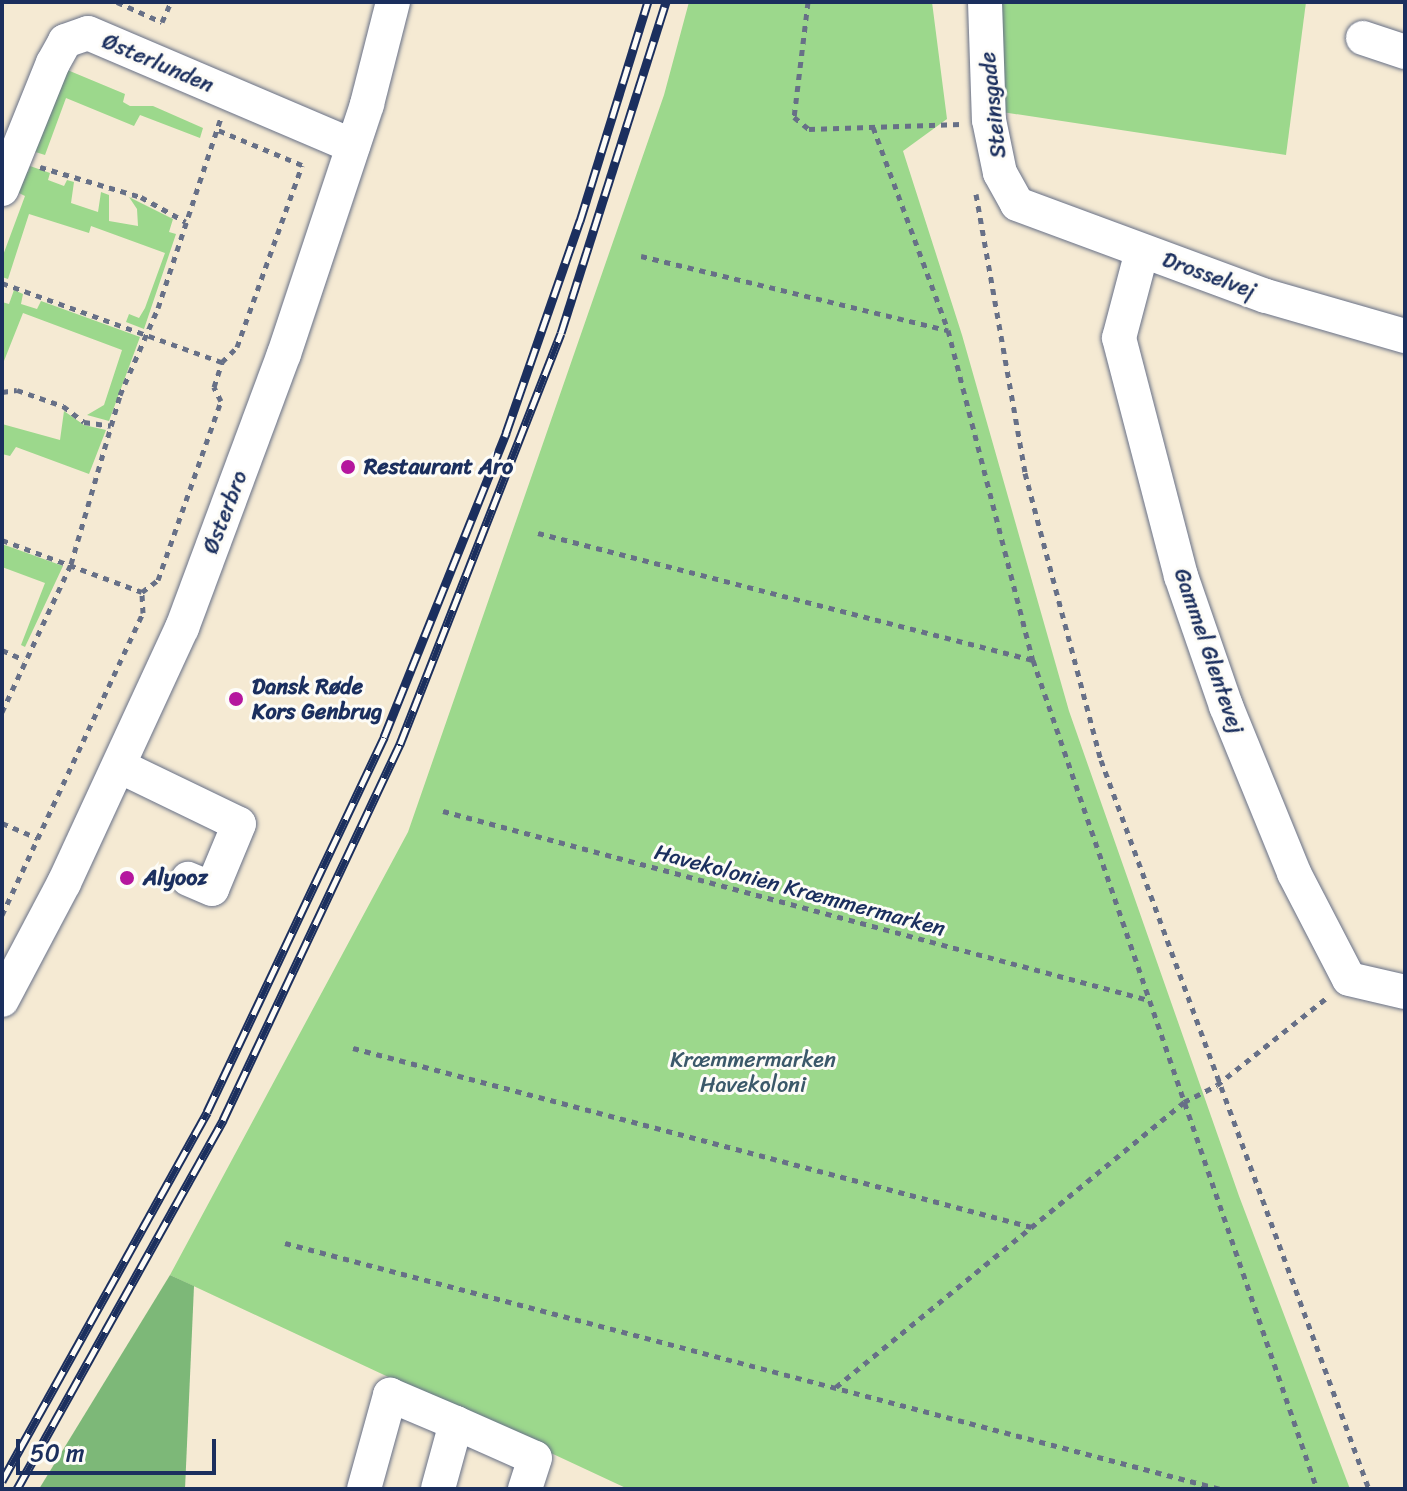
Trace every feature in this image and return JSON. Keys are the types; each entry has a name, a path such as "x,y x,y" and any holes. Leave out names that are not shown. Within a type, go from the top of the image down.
{"street":[{"name":"Østerbro","path":"2,1000 119,766 213,546 284,354 353,146 393,2"},
{"name":"Steinsgade","path":"985,2 989,120 1000,173 1017,204"},
{"name":"Østerlunden","path":"2,189 65,41 88,33 353,146"},
{"path":"1363,38 1405,52"},
{"name":"Drosselvej","path":"1017,204 1266,296 1405,336"},
{"name":"Gammel Glentevej","path":"1142,251 1119,338 1181,576 1226,706 1294,873 1349,979"},
{"path":"119,766 239,824 212,889 188,879"},
{"path":"1349,979 1405,992"},
{"path":"364,1489 390,1395 535,1458 525,1489"},
{"path":"438,1489 456,1423"}],"path":[{"path":"117,2 162,22 171,2"},
{"path":"808,2 794,117 809,129 966,124"},
{"path":"2,712 71,564 111,426 147,334 228,93"},
{"path":"965,109 968,139"},
{"path":"873,127 948,330 1033,660 1317,1489"},
{"path":"142,592 158,580 187,508 221,401 214,387 222,362 237,347 302,165 218,130"},
{"path":"14,157 89,185 141,197 186,222"},
{"path":"975,185 1025,473 1101,760 1217,1085 1369,1489"},
{"path":"641,256 948,330"},
{"path":"2,283 222,362"},
{"path":"2,392 17,390 63,406 84,422 111,426"},
{"path":"538,533 1033,660"},
{"path":"2,540 142,592"},
{"path":"2,915 143,613 142,592"},
{"path":"2,650 24,660"},
{"name":"Havekolonien Kræmmermarken","path":"443,811 1149,1000"},
{"path":"2,823 38,838"},
{"path":"835,1388 1184,1102 1217,1085 1349,979"},
{"path":"353,1048 1032,1227"},
{"path":"285,1243 1220,1489"}],"green space":[{"name":"Kræmmermarken Havekoloni","path":"689,2 932,2 947,119 903,151 962,335 1069,711 1239,1196 1350,1489 628,1489 170,1275 408,832 664,95"},
{"path":"998,2 1306,2 1286,155 1002,112"},
{"path":"65,69 125,94 123,102 130,106 153,106 203,128 200,138 140,115 134,126 66,98 45,155 29,150"},
{"path":"30,166 50,173 48,180 64,186 67,180 74,182 71,203 98,212 101,192 109,195 109,221 138,226 137,209 129,197 173,219 169,232 176,234 144,329 126,322 129,314 139,318 145,308 165,253 91,226 89,233 29,214 8,279 2,277 2,258 25,196 19,193 20,169 28,172"},
{"path":"14,290 23,294 21,304 37,309 41,301 140,337 109,421 87,415 104,405 122,350 23,313 2,366 2,302 9,304"},
{"path":"64,411 84,425 106,430 89,474 16,447 10,456 2,454 2,424 60,440"},
{"path":"2,544 63,566 25,647 21,645 45,583 2,567"},
{"path":"170,1275 194,1286 185,1489 39,1489"}],"railway":[{"path":"2,1481 207,1112 384,737 506,433 580,221 648,2"},
{"path":"17,1489 223,1120 400,744 561,333 666,2"}],"place":[{"name":"Restaurant Aro","path":"348,467"},
{"name":"Dansk Røde Kors Genbrug","path":"236,699"},
{"name":"Alyooz","path":"127,878"}]}
